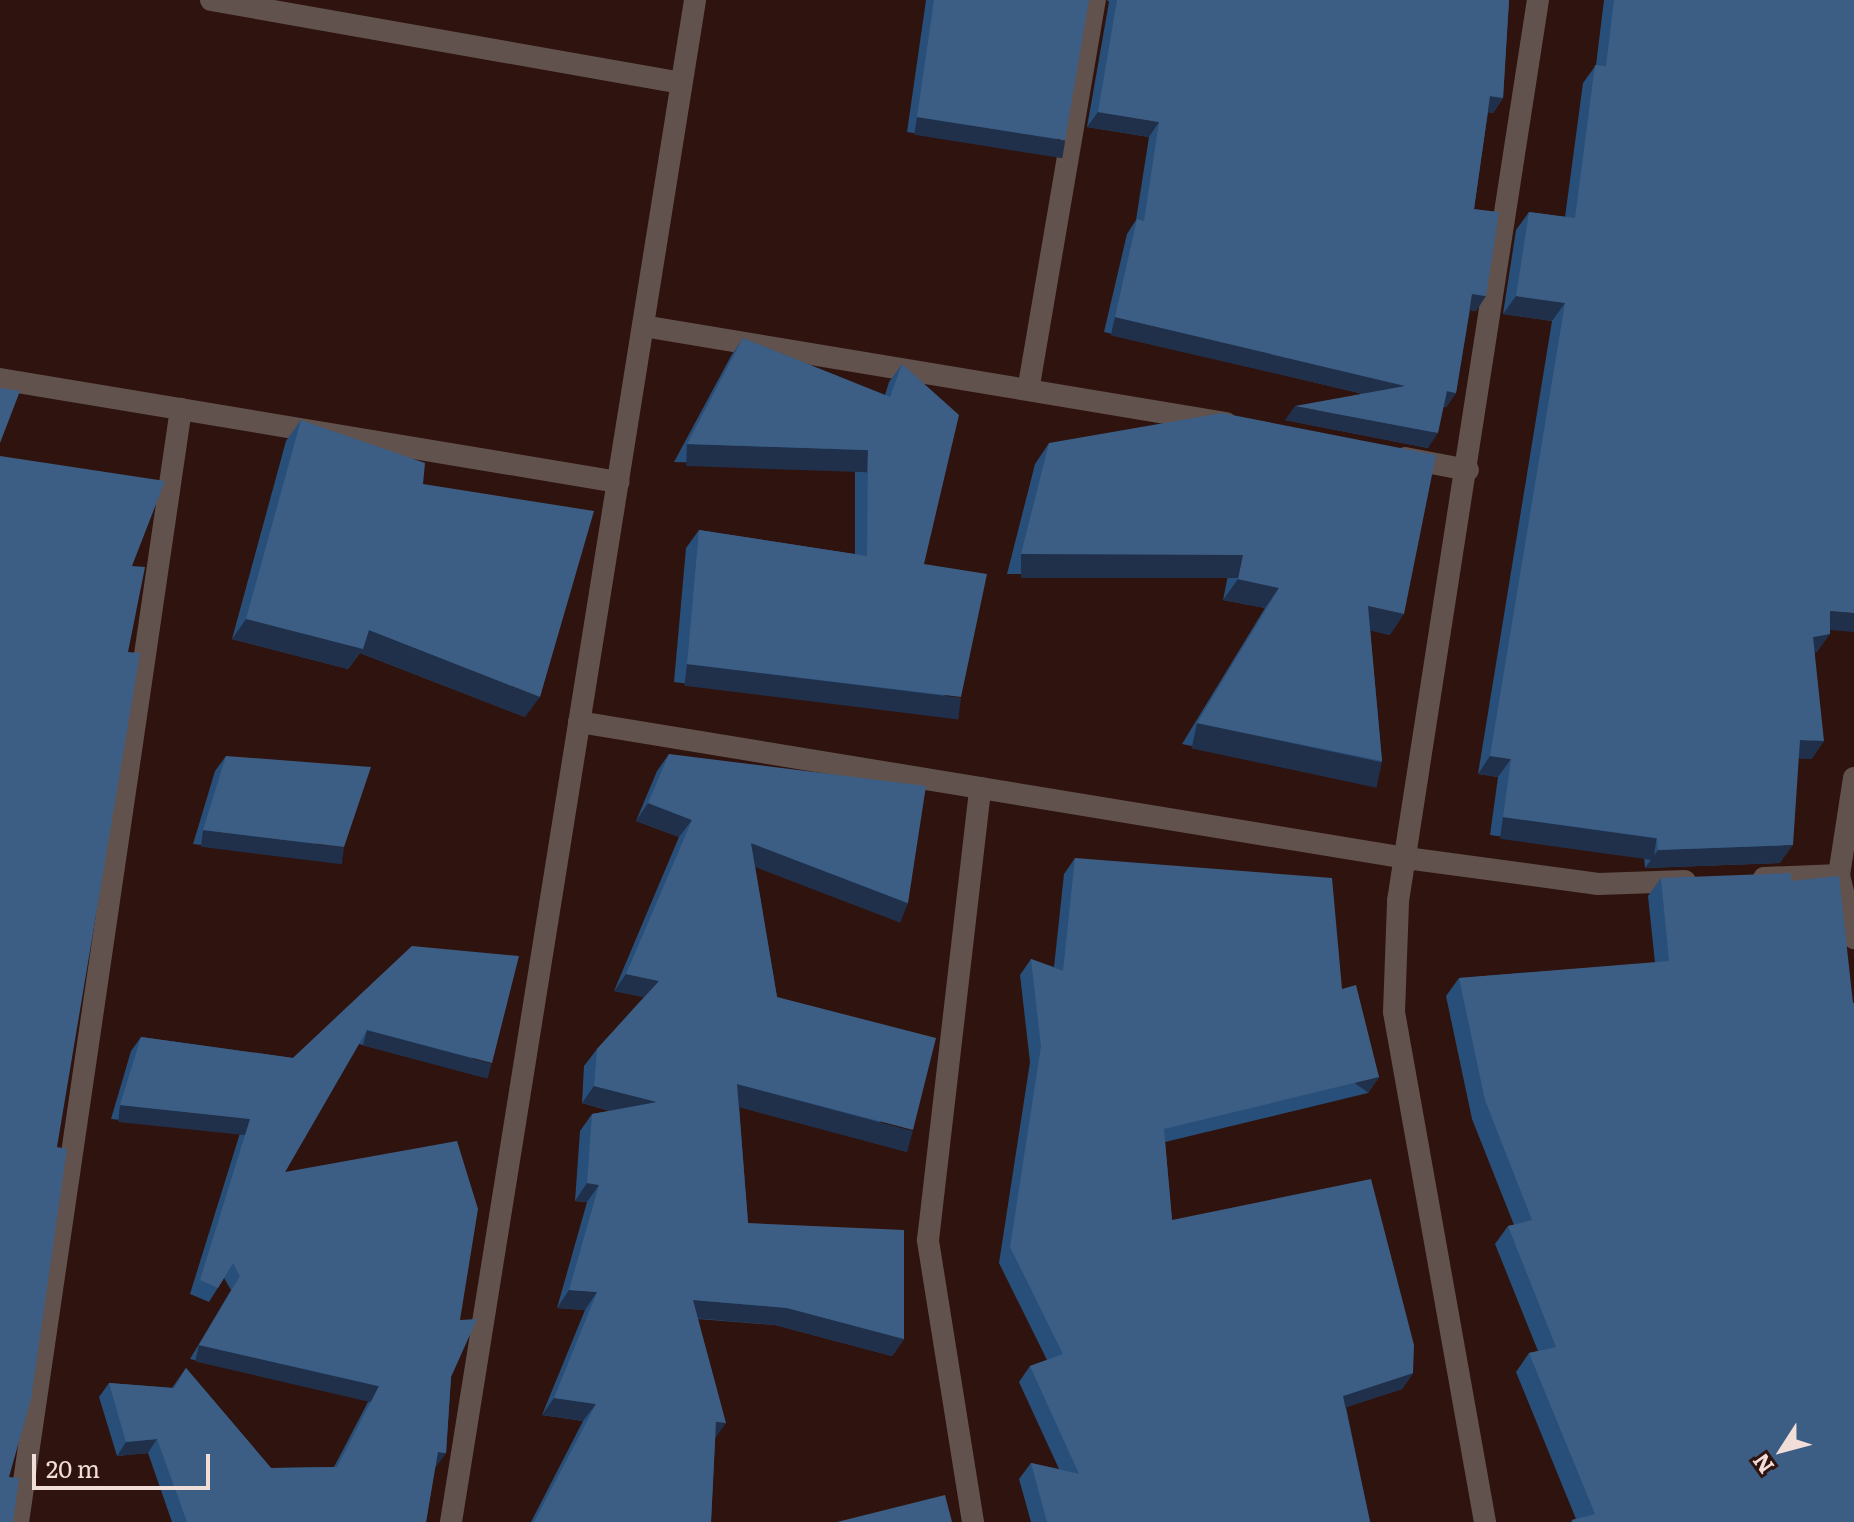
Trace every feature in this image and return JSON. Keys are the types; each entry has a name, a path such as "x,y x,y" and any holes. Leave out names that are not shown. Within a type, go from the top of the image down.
{"street":[{"path":"211,0 681,83"},
{"path":"451,1522 695,0"},
{"path":"1029,385 1095,0"},
{"path":"1485,1522 1394,1012 1406,858 1538,0"},
{"path":"643,326 1029,385 1249,428"},
{"path":"0,379 618,482"},
{"path":"18,1522 181,409"},
{"path":"1374,452 1468,470"},
{"path":"579,722 1406,858 1598,884 1703,880"},
{"path":"1854,778 1839,875 1854,938"},
{"path":"973,1522 928,1240 980,788"},
{"path":"1733,879 1839,875"}],"building":[{"path":"934,0 1089,0 1065,140 917,117"},
{"path":"1117,0 1509,0 1503,98 1490,96 1474,209 1499,212 1486,296 1472,294 1456,393 1447,391 1438,433 1295,406 1405,386 1115,317 1137,219 1144,221 1159,122 1098,112"},
{"path":"1614,0 1854,0 1854,613 1830,611 1830,634 1813,637 1824,741 1800,740 1793,845 1658,850 1657,838 1503,817 1511,759 1490,756 1565,303 1516,296 1529,212 1575,218 1595,65 1606,66"},
{"path":"743,338 890,397 902,364 959,415 924,564 987,574 961,697 687,664 699,530 867,556 868,450 687,444"},
{"path":"0,388 20,391 0,443"},
{"path":"1222,413 1436,455 1404,614 1368,606 1382,761 1197,723 1279,588 1238,579 1243,555 1021,554 1049,443"},
{"path":"301,420 425,463 423,484 594,511 540,697 369,630 363,649 246,619"},
{"path":"0,456 165,481 132,566 145,567 128,652 140,653 57,1147 67,1149 31,1399 9,1477 19,1478 13,1522 0,1522"},
{"path":"669,754 926,786 908,903 751,843 777,997 936,1038 913,1130 737,1084 748,1223 904,1230 904,1339 787,1308 693,1300 726,1423 716,1422 711,1522 534,1522 596,1404 554,1398 597,1292 569,1290 599,1185 587,1183 592,1114 657,1102 594,1086 597,1049 659,981 626,974 692,820 648,803"},
{"path":"226,756 371,767 344,847 203,830"},
{"path":"1075,858 1332,878 1342,989 1356,985 1379,1077 1164,1129 1172,1220 1371,1179 1414,1345 1413,1373 1343,1396 1370,1522 1047,1522 1031,1463 1079,1474 1030,1366 1063,1354 1010,1247 1041,1046 1031,959 1063,971"},
{"path":"1791,873 1791,881 1839,876 1854,1003 1854,1522 1573,1522 1595,1514 1529,1353 1556,1347 1508,1226 1532,1220 1485,1100 1459,978 1669,961 1661,878"},
{"path":"412,946 519,956 492,1063 367,1030 285,1172 457,1141 478,1209 460,1320 477,1319 451,1377 446,1453 438,1452 426,1522 187,1522 157,1439 126,1442 109,1383 174,1388 186,1368 271,1468 337,1467 379,1386 199,1345 240,1276 233,1263 218,1288 200,1280 250,1119 120,1105 141,1037 293,1058"},
{"path":"945,1495 952,1522 837,1522"}]}
